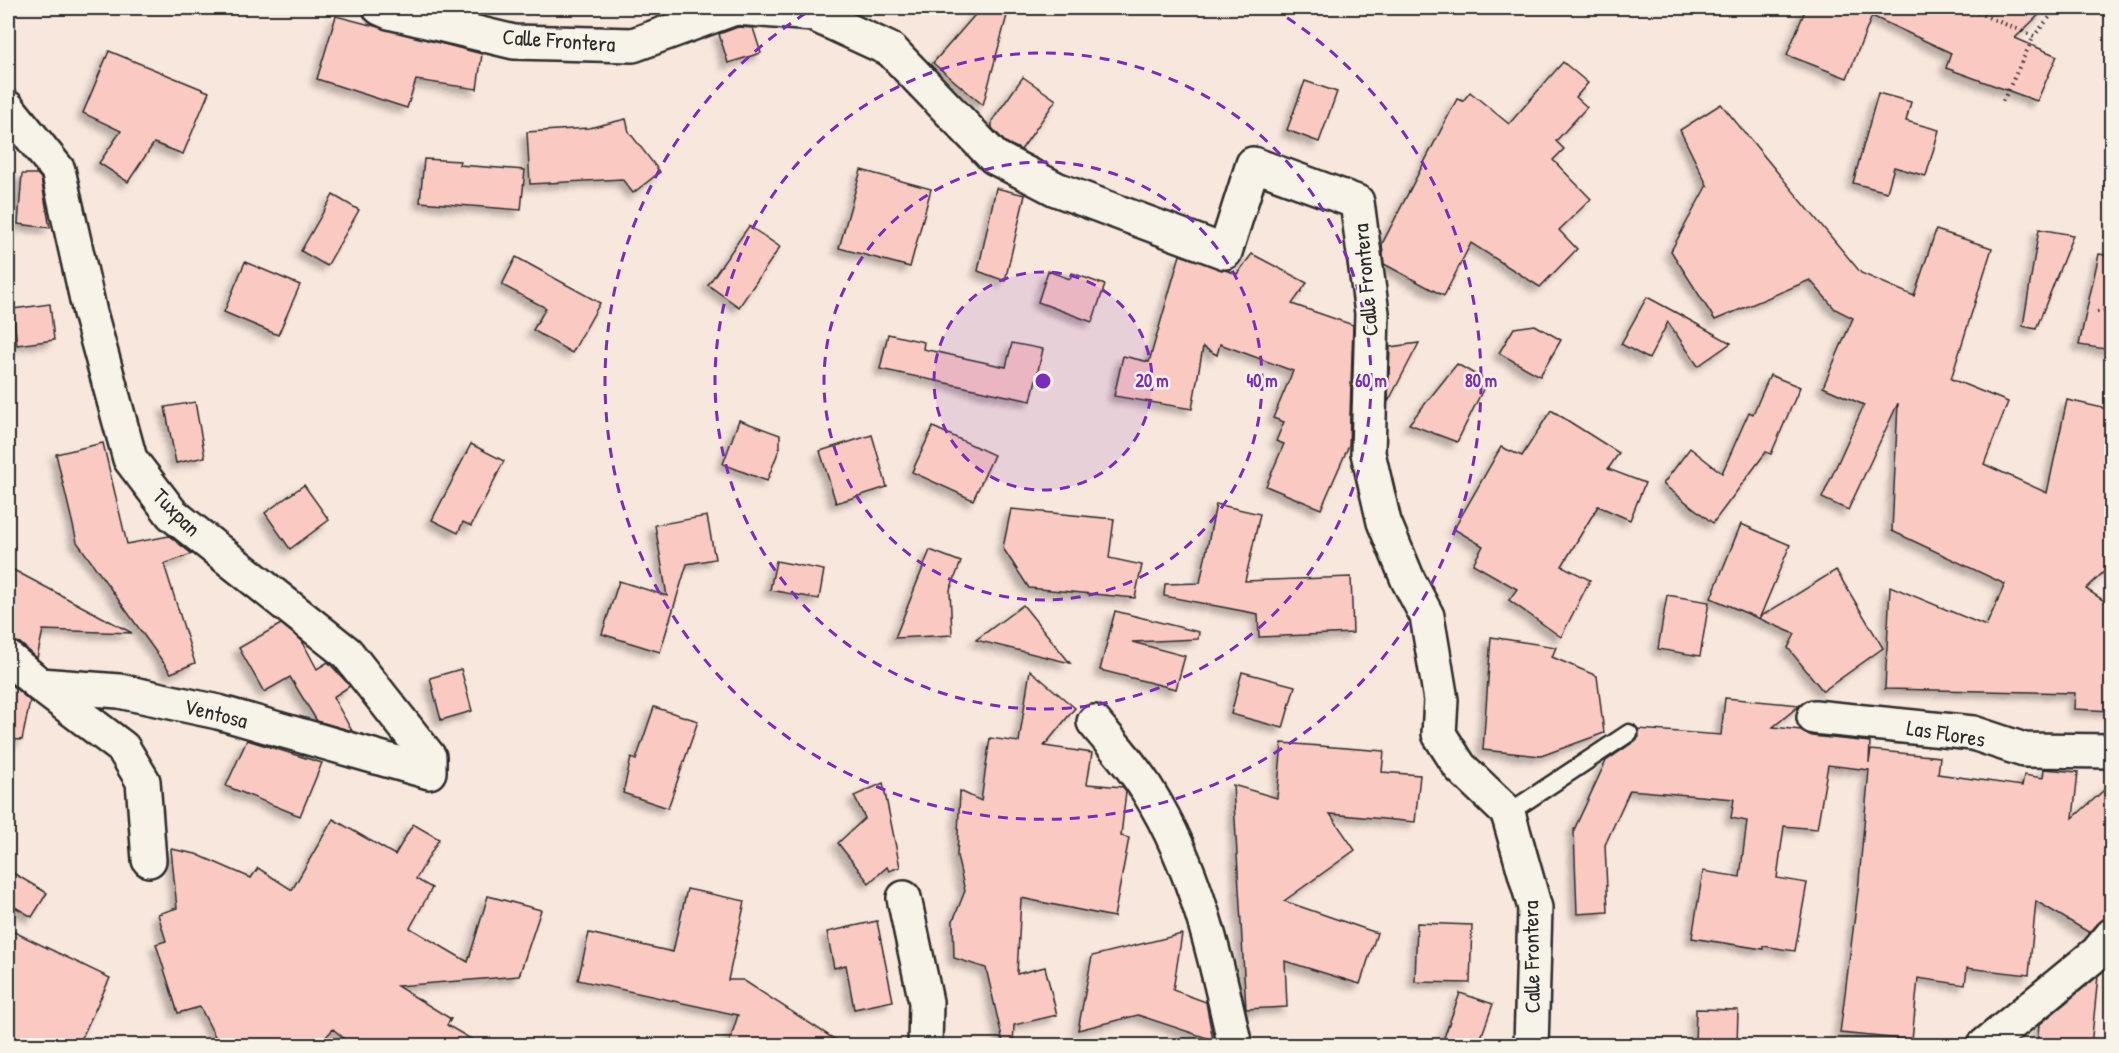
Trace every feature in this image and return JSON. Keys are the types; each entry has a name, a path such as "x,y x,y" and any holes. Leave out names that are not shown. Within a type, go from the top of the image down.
{"street":[{"name":"Calle Frontera","path":"380,8 514,42 633,45 735,8 813,14 891,50 994,157 1056,189 1226,252 1253,164 1357,202 1372,313 1368,453 1377,497 1395,550 1426,615 1441,700 1439,735 1460,767 1508,813 1535,908 1532,1033"},
{"name":"Tuxpan","path":"8,108 58,170 90,313 130,459 172,514 347,653 429,757 429,772"},
{"path":"8,658 123,748 143,781 149,860"},
{"name":"Ventosa","path":"40,685 119,691 218,712 429,772"},
{"name":"Las Flores","path":"1814,717 1973,733 2024,750 2112,751"},
{"path":"1094,722 1148,790 1170,832 1213,945 1235,1046"},
{"path":"904,898 926,1002 925,1046"},
{"path":"1984,1046 2097,953 2112,935"},
{"path":"1532,1033 1554,1046"}],"lane":[{"path":"1508,813 1629,733"}],"path":[{"path":"1966,8 2034,36"},
{"path":"2003,101 2034,36 2057,8"},
{"path":"2112,89 2106,113 2112,136"},
{"path":"2097,312 2112,310"}],"building":[{"path":"451,8 487,8 485,16"},
{"path":"981,8 1009,8 983,105 933,63"},
{"path":"1806,8 2046,8 2015,38 2057,56 2037,101 1946,68 1951,53 1872,16 1847,78 1787,55"},
{"path":"336,16 482,54 477,89 416,80 407,108 317,79"},
{"path":"738,27 753,28 761,53 728,63 719,34"},
{"path":"109,51 209,92 183,154 154,143 128,182 99,163 121,131 83,113"},
{"path":"1563,62 1588,83 1576,97 1587,107 1556,141 1564,149 1553,160 1591,199 1559,230 1577,249 1540,287 1471,243 1444,296 1384,264 1382,244 1457,99 1463,101 1470,92 1509,124"},
{"path":"1023,77 1056,100 1021,150 1005,142 992,128 992,121"},
{"path":"1305,81 1337,92 1319,142 1287,130"},
{"path":"1878,93 1911,102 1906,121 1939,130 1926,176 1894,167 1887,192 1853,183"},
{"path":"1721,104 1861,273 1914,296 1936,230 1992,248 1951,379 2008,402 1984,464 2047,493 2067,400 2112,410 2112,472 2107,490 2112,492 2112,564 2086,589 2112,606 2112,711 2074,709 2075,693 1885,689 1890,586 1986,626 2005,584 1892,531 1898,403 1848,510 1822,498 1864,405 1823,387 1853,318 1835,309 1810,280 1715,320 1671,251 1707,185 1708,187 1680,130"},
{"path":"626,119 629,132 660,172 633,193 622,179 530,184 527,132 589,128"},
{"path":"424,159 460,161 459,165 525,170 521,210 420,202"},
{"path":"861,170 931,189 910,267 839,248"},
{"path":"22,174 37,174 41,178 50,228 18,224"},
{"path":"996,188 1025,195 1005,281 978,271"},
{"path":"333,195 359,210 327,266 301,251"},
{"path":"749,226 780,247 739,307 708,285"},
{"path":"2039,229 2073,235 2036,329 2023,326"},
{"path":"1252,254 1307,283 1292,304 1353,325 1349,445 1321,509 1266,486 1284,444 1276,441 1284,422 1273,418 1293,371 1220,344 1217,355 1203,347 1192,409 1114,396 1123,356 1149,362 1180,255 1237,274"},
{"path":"2099,254 2112,256 2112,350 2079,345"},
{"path":"516,257 600,303 572,353 533,330 546,308 502,285"},
{"path":"245,262 300,285 278,335 224,312"},
{"path":"1048,271 1070,279 1072,273 1105,285 1092,322 1038,302"},
{"path":"1647,297 1731,343 1698,366 1668,322 1649,359 1621,344"},
{"path":"50,304 54,340 17,345 13,309"},
{"path":"1535,325 1561,340 1540,376 1499,353 1514,328"},
{"path":"888,334 924,342 923,349 1006,367 1012,343 1043,349 1031,401 880,369"},
{"path":"1419,343 1388,402 1390,347"},
{"path":"1457,364 1487,381 1457,442 1409,424"},
{"path":"1770,375 1800,387 1771,454 1766,452 1713,523 1663,484 1690,448 1722,473 1749,412 1753,414"},
{"path":"195,402 205,457 176,463 165,407"},
{"path":"1551,410 1619,453 1608,469 1645,483 1630,520 1598,506 1562,566 1590,580 1561,637 1509,600 1517,589 1473,564 1483,546 1454,529 1501,447 1522,456"},
{"path":"739,420 780,435 780,447 767,481 723,464"},
{"path":"933,427 994,455 973,500 912,472"},
{"path":"872,435 887,487 836,503 820,451"},
{"path":"103,443 127,544 169,536 192,554 164,564 195,663 171,673 77,542 56,454"},
{"path":"471,444 504,461 471,526 463,522 458,533 432,520"},
{"path":"304,485 329,520 290,549 265,513"},
{"path":"1216,504 1260,514 1245,581 1351,577 1353,633 1259,637 1258,614 1164,596 1165,584 1200,583"},
{"path":"1011,509 1114,519 1109,558 1142,565 1135,598 1029,588 1003,548"},
{"path":"707,516 715,559 687,564 660,652 602,634 619,581 667,596 655,525"},
{"path":"1741,524 1790,545 1760,617 1836,570 1883,648 1823,691 1788,648 1795,634 1711,598"},
{"path":"930,550 961,562 950,590 952,635 895,638"},
{"path":"776,561 824,570 819,599 770,590"},
{"path":"8,567 132,633 43,630 37,658 20,643 8,640"},
{"path":"1667,595 1709,602 1700,656 1658,649"},
{"path":"1023,605 1070,663 976,640"},
{"path":"1115,611 1199,632 1198,639 1132,642 1185,656 1176,689 1100,670"},
{"path":"281,624 302,641 317,669 328,662 350,686 333,697 352,731 317,721 290,677 264,692 239,648"},
{"path":"1491,637 1556,647 1552,657 1597,676 1604,733 1541,756 1483,750"},
{"path":"461,669 472,711 441,720 430,678"},
{"path":"1030,670 1075,708 1044,746 1092,753 1087,784 1123,787 1126,791 1121,836 1129,838 1114,917 1021,898 1017,974 1045,967 1057,1015 1014,1025 1013,1046 1004,1046 986,968 954,958 953,921 965,891 957,856 960,791 981,801 990,738 1019,742"},
{"path":"1242,672 1295,686 1283,728 1231,714"},
{"path":"8,682 30,701 22,740 8,739"},
{"path":"1725,698 1800,705 1773,727 1801,730 1812,736 1870,742 1869,763 1871,750 1940,757 1938,774 2022,786 2024,775 2043,778 2044,769 2078,772 2073,818 2112,783 2112,917 2098,923 2090,933 2036,901 2029,975 1967,968 1965,985 1918,978 1912,1040 1840,1033 1858,891 1869,770 1828,765 1817,829 1784,826 1777,878 1807,883 1795,951 1763,946 1763,949 1692,938 1703,871 1740,877 1747,821 1731,818 1734,799 1630,790 1605,845 1608,912 1577,914 1574,830 1606,761 1639,737 1638,729 1721,735"},
{"path":"654,707 698,721 668,808 623,793 631,758 636,760"},
{"path":"247,740 322,763 300,816 226,786"},
{"path":"1282,743 1384,751 1382,772 1420,775 1415,822 1330,814 1355,850 1284,901 1377,933 1360,984 1285,961 1287,1007 1246,1009 1233,785 1277,798"},
{"path":"883,783 900,867 889,871 887,867 869,883 838,843 865,818 854,796"},
{"path":"333,819 395,855 413,824 439,839 416,879 432,888 410,928 468,962 488,896 541,910 519,976 397,986 451,1019 447,1025 483,1046 353,1046 333,1029 318,1046 220,1046 200,1007 178,1013 156,944 166,941 158,914 177,908 171,849 196,854 251,878 258,868 292,890"},
{"path":"8,870 47,893 32,917 8,903"},
{"path":"687,889 745,901 728,980 743,980 845,1046 728,1046 738,1015 578,980 589,933 673,952"},
{"path":"877,921 893,1001 854,1009 846,965 834,968 827,932"},
{"path":"1417,923 1472,925 1470,983 1415,982"},
{"path":"8,929 110,978 78,1046 8,1046"},
{"path":"1182,934 1173,990 1206,1002 1213,1040 1138,1015 1078,1030 1092,956"},
{"path":"2098,976 2091,1046 2037,1046 2039,1025"},
{"path":"1460,993 1493,1004 1478,1046 1441,1046"},
{"path":"1696,1009 1738,1010 1737,1046 1695,1046"}]}
